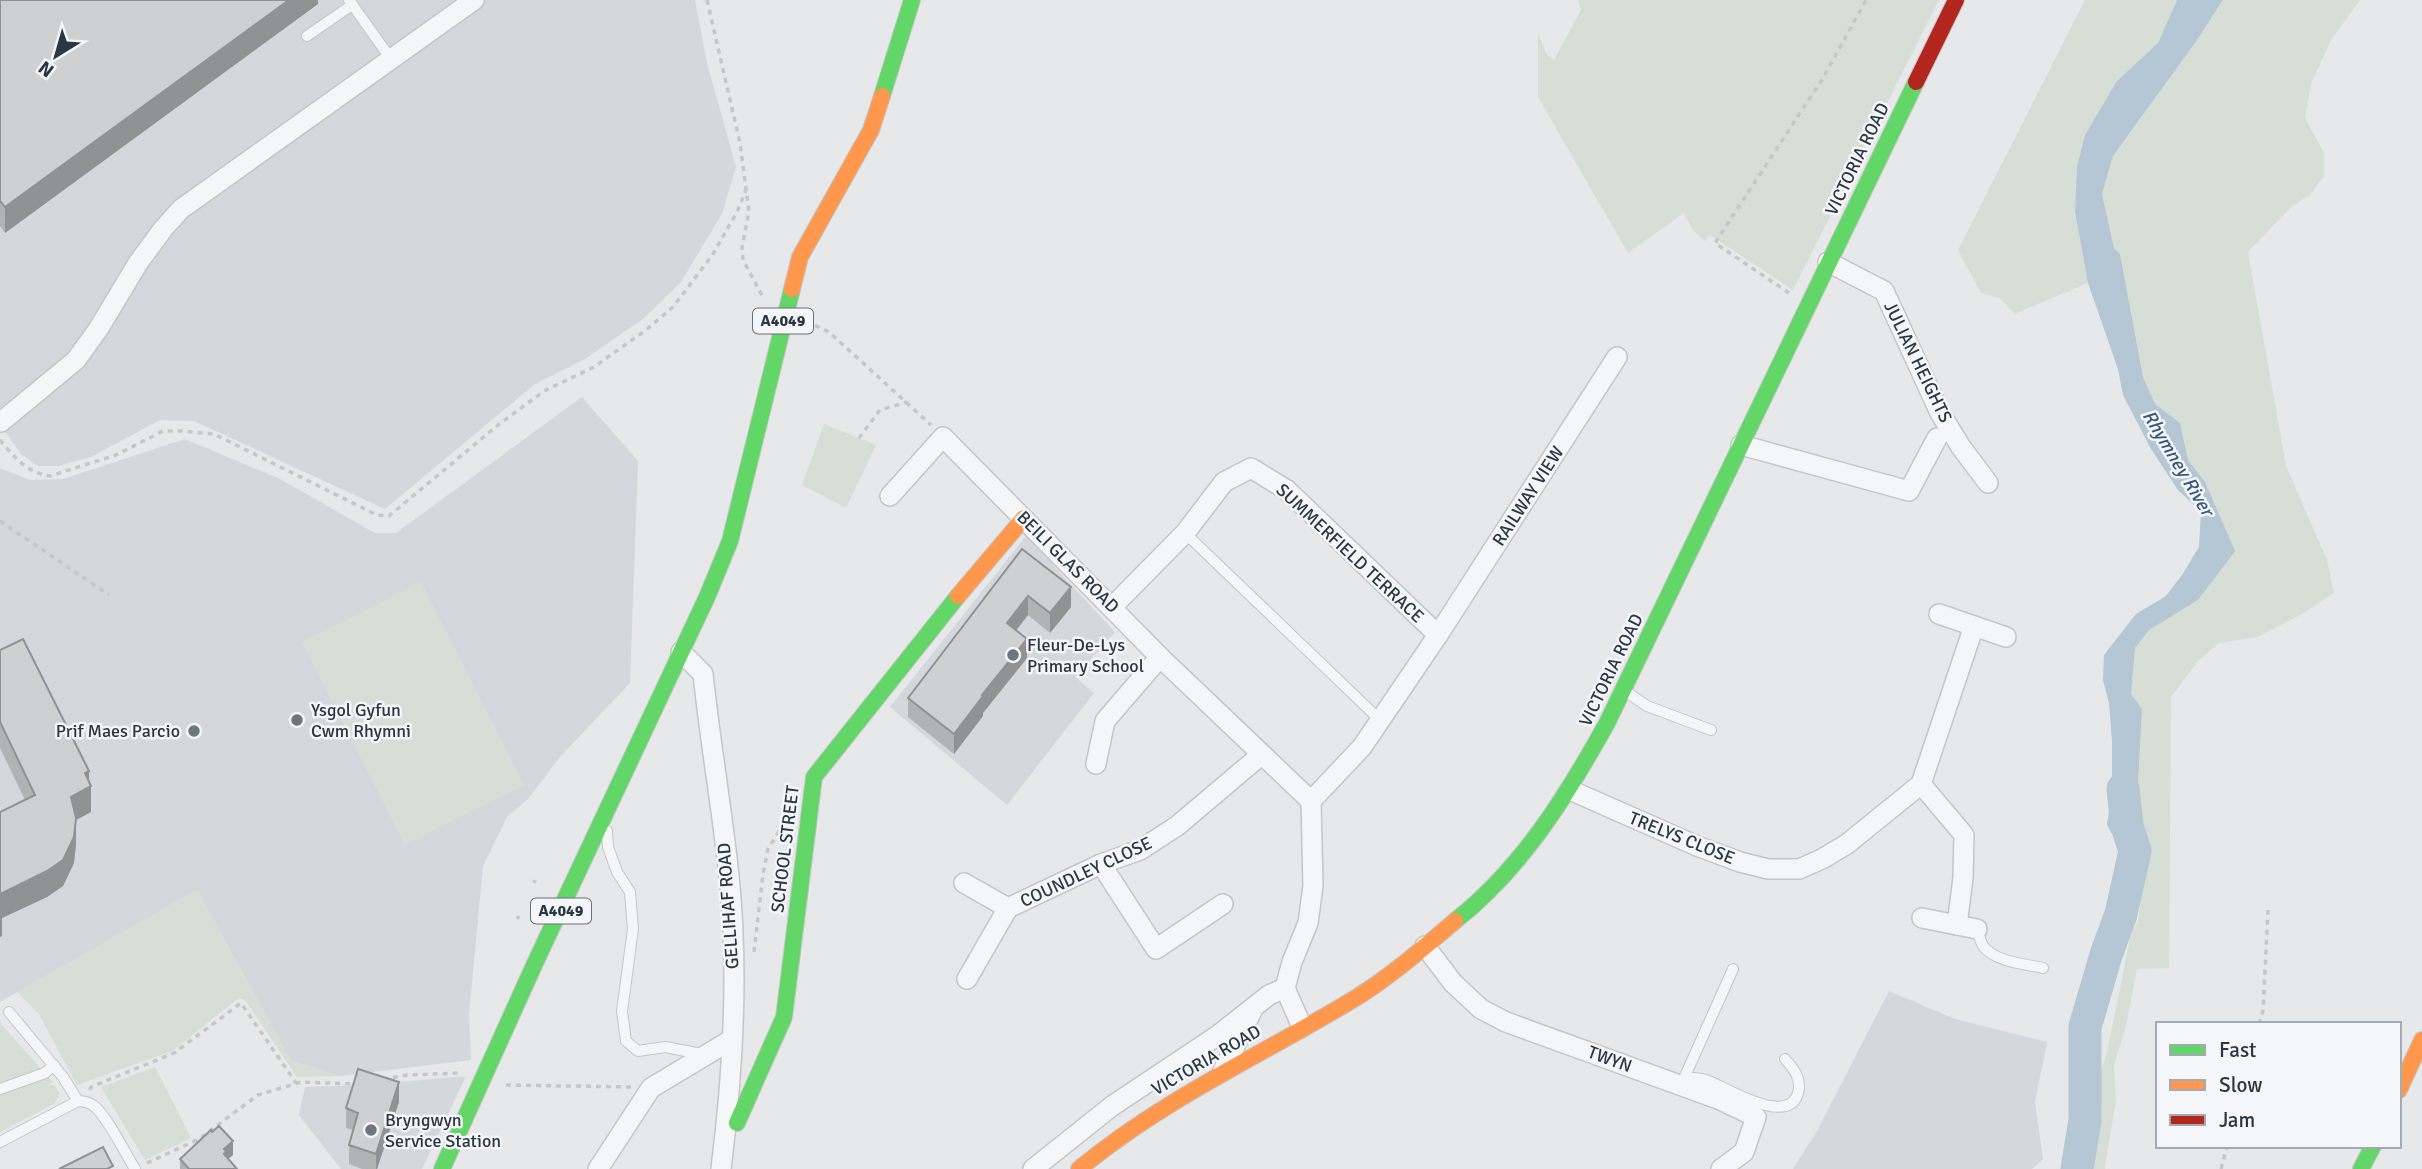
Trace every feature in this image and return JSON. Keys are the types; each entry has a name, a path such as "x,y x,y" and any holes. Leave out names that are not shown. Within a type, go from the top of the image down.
{"main road":[{"name":"A4049","path":"442,1169 730,541 800,257 871,130 912,0"},
{"name":"VICTORIA ROAD","path":"1079,1169 1100,1150 1152,1114 1358,996 1490,893 1529,847 1570,790 1624,691 1956,0"},
{"name":"SCHOOL STREET","path":"737,1123 783,1017 814,777 924,636 1024,518"},
{"path":"2401,1086 2422,1041"},
{"path":"2361,1169 2372,1148"}],"street":[{"path":"1,431 76,360 99,328 138,263 181,209 474,0"},
{"name":"JULIAN HEIGHTS","path":"1828,262 1884,291 1940,413 1988,483"},
{"name":"RAILWAY VIEW","path":"1311,801 1362,747 1438,635 1617,357"},
{"path":"890,496 943,437"},
{"name":"BEILI GLAS ROAD","path":"943,437 1160,657 1311,801"},
{"path":"1741,445 1909,491 1937,438"},
{"name":"SUMMERFIELD TERRACE","path":"1112,607 1185,533 1224,482 1251,468 1287,490 1438,635"},
{"path":"1939,614 2006,637"},
{"path":"1957,925 1963,878 1964,835 1921,784 1974,626"},
{"name":"GELLIHAF ROAD","path":"681,652 703,674 729,877 734,952 732,1040 721,1169"},
{"path":"1097,764 1105,721 1160,657"},
{"name":"COUNDLEY CLOSE","path":"967,979 1008,908 1101,864 1140,850 1177,826 1261,755"},
{"name":"TRELYS CLOSE","path":"1570,790 1740,862 1768,869 1799,869 1847,844 1921,784"},
{"path":"1302,1027 1285,988 1308,923 1313,886 1311,801"},
{"path":"1101,864 1156,949 1223,904"},
{"name":"COUNDLEY CLOSE","path":"964,883 1008,908"},
{"path":"1922,918 1977,929"},
{"name":"TWYN","path":"1425,946 1453,983 1481,1009 1506,1022 1718,1099 1756,1117 1744,1152 1721,1169"},
{"path":"1033,1169 1112,1106 1165,1073 1269,995 1285,988"},
{"path":"1223,1071 1254,1007"},
{"path":"598,1169 651,1088 732,1040"}],"lane":[{"path":"307,36 350,2 391,59"},
{"path":"1185,533 1380,720"},
{"path":"1624,691 1647,706 1710,730"},
{"path":"605,817 608,848 617,872 630,892 633,929 622,1011 626,1041 638,1051 665,1048 706,1055"},
{"path":"1977,929 1983,945 1991,953 2012,962 2043,968"},
{"path":"1681,1085 1733,969"},
{"path":"9,1012 82,1101 95,1106 135,1169"},
{"path":"1681,1085 1692,1078 1705,1079 1757,1103 1768,1106 1790,1104 1795,1101 1799,1084 1795,1070 1785,1059"},
{"path":"0,1089 45,1073 54,1065"},
{"path":"0,1142 82,1101"}],"path":[{"path":"707,0 740,143 748,211 742,247 743,260 769,308"},
{"path":"1807,306 1715,243 1823,78 1866,0"},
{"path":"1,431 28,469 50,476 116,455 163,431 182,430 214,434 377,515 389,516 498,425 544,391 594,366 646,330 673,307 713,254 746,190"},
{"path":"795,316 829,332 943,437"},
{"path":"859,438 880,410 907,402"},
{"path":"0,521 109,595"},
{"path":"754,952 768,849 788,818"},
{"path":"2260,1022 2263,1012 2268,910"},
{"path":"82,1101 91,1087 174,1053 241,1003 296,1083"},
{"path":"372,1081 408,1075 472,1072 501,1084 651,1088"},
{"path":"135,1169 199,1139 258,1095 301,1082 348,1085 360,1083"},
{"path":"2221,1169 2226,1148"}],"shaded area":[{"path":"0,0 695,0 707,63 736,167 722,214 681,282 643,319 585,359 535,384 385,509 194,421 160,420 91,457 58,466 38,466 21,454 0,425"},
{"path":"1578,0 1939,0 1793,290 1710,235 1705,241 1692,229 1684,213 1628,253 1538,97 1538,33 1547,55 1554,60 1581,10"},
{"path":"2085,0 2177,0 2158,43 2117,81 2077,167 2075,212 2088,283 2014,314 2000,298 1981,293 1958,250"},
{"path":"2223,0 2360,0 2331,40 2311,84 2305,118 2324,153 2324,176 2310,195 2292,206 2248,252 2286,466 2327,560 2334,593 2304,613 2257,637 2219,643 2198,661 2171,697 2169,968 2137,969 2126,1026 2114,1065 2116,1100 2105,1169 2089,1169 2102,1111 2099,1077 2107,1052 2131,934 2138,922 2142,891 2144,835 2137,803 2142,709 2131,694 2135,648 2149,630 2198,600 2205,482 2188,460 2180,423 2155,404 2143,377 2120,254 2114,248 2102,194 2113,156"},
{"name":"Ysgol Gyfun Cwm Rhymni","path":"582,397 638,461 630,683 559,758 528,799 507,817 483,866 469,1015 471,1060 340,1076 291,1061 197,890 0,1002 0,468 30,480 63,479 185,439 280,479 375,533 396,533"},
{"path":"824,424 876,445 846,508 802,485"},
{"name":"Fleur-De-Lys Primary School","path":"1026,536 1115,632 1075,677 1094,693 1007,805 890,707"},
{"path":"421,582 524,785 405,845 302,642"},
{"path":"197,890 291,1061 340,1076 297,1077 245,1000 239,998 172,1051 77,1085 39,1014 17,992"},
{"path":"1889,991 1955,1019 2047,1042 2035,1102 2043,1159 2032,1169 1793,1169 1817,1131"},
{"path":"0,1023 53,1082 47,1085 54,1085 60,1094 54,1104 0,1132"},
{"path":"155,1067 191,1138 145,1160 101,1087"},
{"path":"466,1076 422,1169 341,1169 299,1115 305,1087 366,1085"}],"water":[{"path":"2177,0 2223,0 2113,156 2102,194 2114,248 2120,254 2143,377 2155,404 2180,423 2188,460 2205,482 2235,551 2198,600 2149,630 2135,648 2131,694 2142,709 2137,803 2144,835 2111,833 2107,824 2112,792 2112,740 2109,703 2103,680 2104,655 2136,614 2166,596 2182,575 2199,547 2201,512 2178,490 2151,449 2123,395 2118,369 2088,283 2075,212 2077,167 2085,135 2117,81 2158,43"}],"building":[{"path":"0,0 289,0 5,207 0,201"},
{"path":"1022,549 1071,587 1050,613 1028,596 1007,623 1027,639 954,734 908,698"},
{"path":"23,639 89,771 85,773 91,786 71,797 76,818 74,837 63,860 0,894 0,812 35,795 0,722 0,650"},
{"name":"Bryngwyn Service Station","path":"358,1069 399,1082 376,1154 349,1145 358,1113 346,1108"},
{"path":"219,1126 233,1141 224,1149 224,1154 237,1169 189,1169 180,1159 211,1130 212,1132"},
{"path":"103,1147 113,1166 107,1169 59,1169"}],"waterway":[{"name":"Rhymney River","path":"2077,1169 2085,1120 2085,1027 2121,914 2135,851 2127,826 2123,789"}],"traffic: fast":[{"path":"882,96 912,0"},
{"path":"1455,921 1522,855 1559,804 1607,723 1916,82"},
{"path":"442,1169 536,961 707,597 730,541 792,289"},
{"path":"737,1123 784,1017 814,777 958,596"},
{"path":"2361,1169 2372,1148"}],"traffic: slow":[{"path":"792,289 800,257 871,130 882,96"},
{"path":"958,596 1024,518"},
{"path":"1079,1169 1145,1120 1367,990 1455,921"},
{"path":"2401,1086 2422,1040"}],"traffic: jam":[{"path":"1916,82 1956,0"}],"place":[{"name":"Fleur-De-Lys Primary School","path":"1013,655"},
{"name":"Ysgol Gyfun Cwm Rhymni","path":"297,720"},
{"name":"Prif Maes Parcio","path":"194,731"},
{"name":"Bryngwyn Service Station","path":"371,1130"}]}
